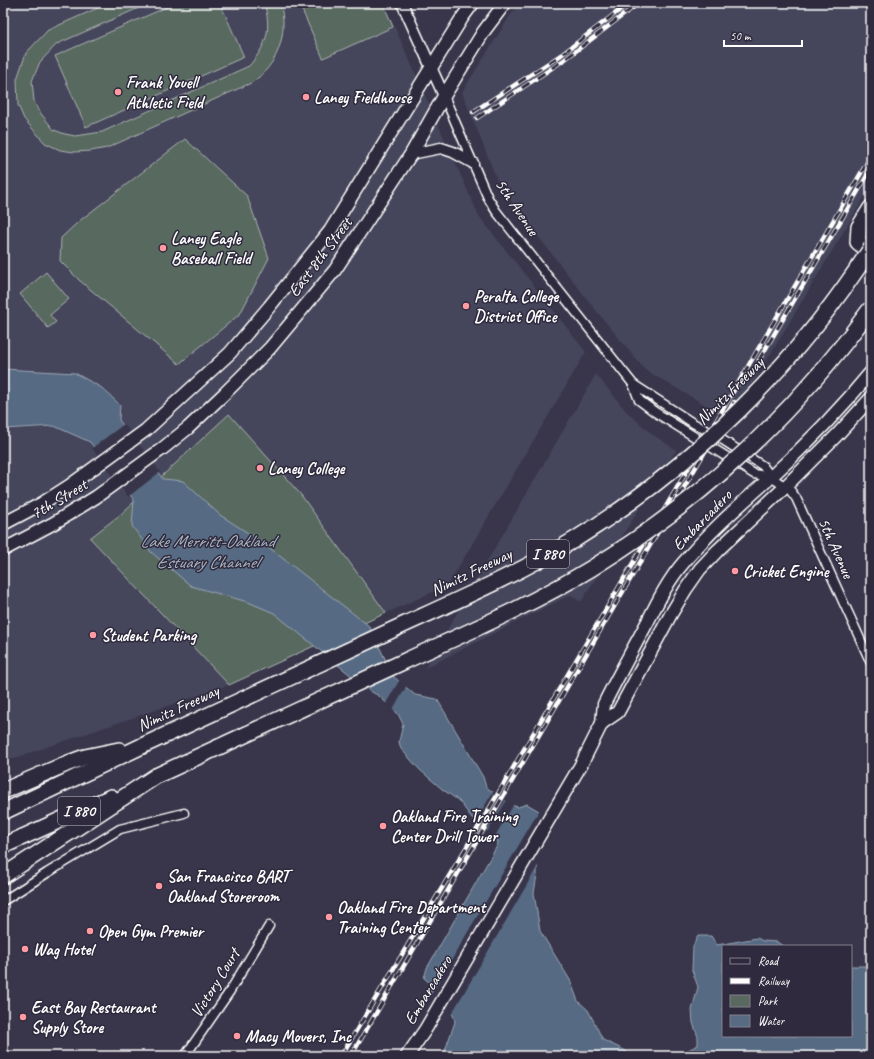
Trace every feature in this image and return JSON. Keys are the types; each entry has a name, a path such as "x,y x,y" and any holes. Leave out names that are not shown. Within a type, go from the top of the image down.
{"highway":[{"path":"871,208 860,227 858,242 871,253"},
{"name":"Nimitz Freeway","path":"3,812 495,583 555,550 613,514 685,459 752,397 812,330 871,248"},
{"name":"I 880","path":"3,846 509,613 571,580 614,554 686,502 748,449 814,380 871,308"},
{"path":"3,791 85,757 142,746"},
{"path":"3,876 156,776"}],"main road":[{"name":"East 8th Street","path":"94,469 146,430 230,353 279,295 330,231 462,18 473,3"},
{"name":"East 8th Street","path":"111,488 188,428 224,394 290,324 335,270 411,154 444,96 484,31 505,3"},
{"name":"Embarcadero","path":"411,1051 425,1030 582,763 602,723 604,704 661,595 683,563 719,525 825,425 871,372"},
{"name":"Embarcadero","path":"602,723 618,712 671,614 700,569 743,525 786,487 871,398"},
{"name":"7th Street","path":"3,524 40,504 94,469"},
{"name":"7th Street","path":"3,550 54,523 111,488"}],"street":[{"name":"5th Avenue","path":"403,3 488,198 496,211 633,384 639,400 655,412 754,474 771,477 790,490 796,498 871,664"},
{"path":"411,154 441,148 453,152 473,163"},
{"name":"5th Avenue","path":"633,384 693,423 764,466 771,477"},
{"path":"3,901 120,829 184,813"},
{"name":"Victory Court","path":"185,1056 230,991 269,926"}],"shaded area":[{"name":"Laney College","path":"24,3 384,3 479,216 586,352 448,585 229,685 3,762 3,12"},
{"path":"520,3 871,3 871,186 731,420 645,370 598,313 515,207 497,180 462,92 510,16"},
{"path":"596,374 627,412 652,434 676,450 581,602 570,595 425,668"}],"green space":[{"path":"109,3 150,3 57,44 40,62 32,81 34,101 38,110 54,130 75,136 102,132 249,66 264,44 268,29 268,21 264,3 280,3 283,26 282,37 279,48 268,68 251,83 107,148 74,152 60,150 45,143 24,119 18,105 17,79 26,53 48,30"},
{"name":"Frank Youell Athletic Field","path":"176,3 220,3 244,57 86,127 55,56"},
{"path":"299,3 383,3 393,27 323,58"},
{"name":"Laney Eagle Baseball Field","path":"185,139 247,196 269,258 240,314 179,364 79,280 60,261 61,238 78,222"},
{"path":"46,272 69,299 50,315 56,322 48,328 20,294"},
{"path":"229,414 301,495 386,613 229,685 90,538 121,514"}],"water":[{"name":"Lake Merritt-Oakland Estuary Channel","path":"3,369 75,373 102,388 120,405 119,420 163,479 183,481 220,515 262,542 369,626 394,677 415,695 437,699 483,777 486,787 511,805 518,807 527,804 539,811 537,875 534,893 540,931 570,980 578,1001 588,1010 603,1040 626,1051 631,1056 443,1056 455,1022 454,1017 446,1007 430,998 431,984 424,978 427,968 497,846 498,843 495,836 472,818 459,801 420,770 401,749 399,742 403,724 398,714 379,696 370,691 274,613 248,602 191,586 151,552 132,526 134,500 90,442 54,426 3,429"},
{"path":"698,936 711,936 717,945 757,938 763,941 777,942 782,945 722,945 722,1037 852,1037 852,966 871,966 871,1056 676,1056 698,1045 698,1037 693,1023 692,1010 698,987 692,970 693,946"}],"pier":[{"path":"124,424 160,472 128,497 92,448"},
{"path":"400,679 407,685 392,712 385,705"},
{"path":"494,790 506,799 486,832 475,822"},
{"path":"507,800 514,804 494,838 487,832"},
{"path":"540,809 539,864 451,1015 447,1010 428,1000"}],"railway":[{"path":"473,112 561,55 629,3"},
{"path":"477,118 564,60 639,3"},
{"path":"341,1056 475,833 871,156"},
{"path":"759,360 871,169"},
{"path":"351,1056 734,402"}],"place":[{"name":"Frank Youell Athletic Field","path":"118,92"},
{"name":"Laney Fieldhouse","path":"306,97"},
{"name":"Laney Eagle Baseball Field","path":"163,248"},
{"name":"Peralta College District Office","path":"466,306"},
{"name":"Laney College","path":"260,468"},
{"name":"Cricket Engine","path":"735,571"},
{"name":"Student Parking","path":"93,635"},
{"name":"Oakland Fire Training Center Drill Tower","path":"383,826"},
{"name":"San Francisco BART Oakland Storeroom","path":"159,886"},
{"name":"Oakland Fire Department Training Center","path":"329,917"},
{"name":"Open Gym Premier","path":"90,931"},
{"name":"Wag Hotel","path":"25,949"},
{"name":"East Bay Restaurant Supply Store","path":"23,1017"},
{"name":"Macy Movers, Inc","path":"237,1036"}]}
